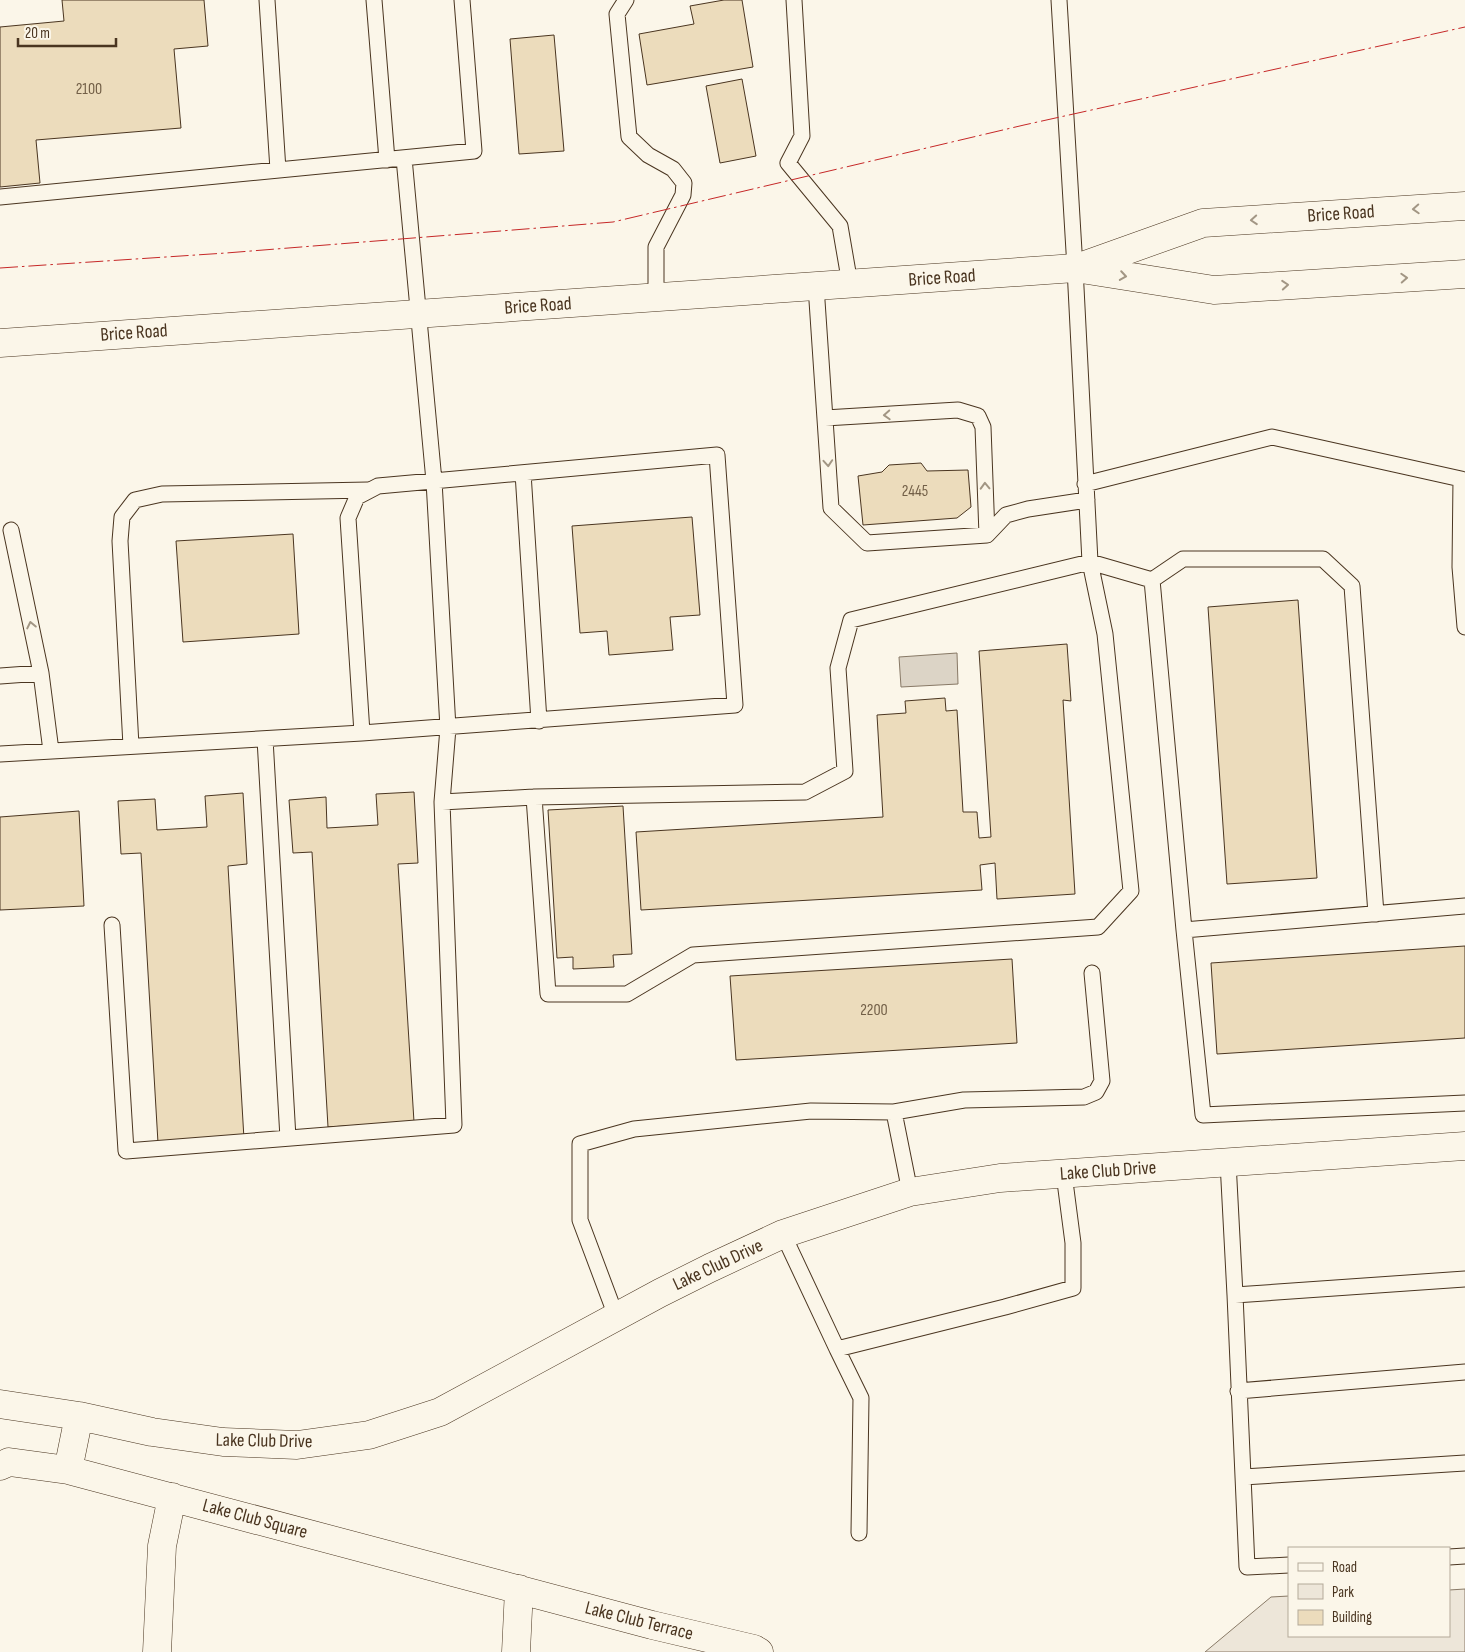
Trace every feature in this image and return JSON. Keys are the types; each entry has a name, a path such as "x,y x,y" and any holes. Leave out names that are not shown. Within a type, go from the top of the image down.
{"street":[{"name":"Brice Road","path":"1075,268 1203,223 1465,206"},
{"name":"Brice Road","path":"0,342 1075,268 1214,290 1465,274"},
{"name":"Lake Club Drive","path":"0,1404 79,1416 152,1432 223,1442 297,1446 369,1435 440,1412 616,1316 710,1268 783,1234 910,1192 1000,1178 1465,1146"},
{"path":"68,1470 79,1416"},
{"name":"Lake Club Square","path":"0,1466 9,1462 68,1470 337,1541"},
{"path":"157,1652 162,1546 172,1497"},
{"name":"Lake Club Terrace","path":"337,1541 754,1649 759,1652"},
{"path":"516,1652 519,1589"}],"lane":[{"path":"267,0 278,170"},
{"path":"374,0 387,160"},
{"path":"0,197 474,150 462,0"},
{"path":"626,0 617,14 629,137 648,155 674,169 684,183 683,195 656,247 656,297"},
{"path":"794,0 802,136 788,162 840,226 850,284"},
{"path":"534,797 548,994 627,994 692,955 1098,927 1131,891 1104,634 1090,562 1059,0"},
{"path":"112,925 126,1151 454,1125 442,802 448,728 434,481 404,158"},
{"path":"816,286 831,508 867,543 987,534 1006,515 1028,509 1087,500"},
{"path":"825,418 958,410 978,416 984,427 987,534"},
{"path":"1085,484 1272,437 1463,479 1462,567 1465,627"},
{"path":"0,754 131,746 265,739 448,728 735,705 717,455 378,486 356,497 348,518 362,733"},
{"path":"523,473 539,721"},
{"path":"131,746 120,541 122,517 135,500 162,494 370,490"},
{"path":"11,530 41,672 51,751"},
{"path":"1152,580 1183,559 1323,558 1352,586 1376,914"},
{"path":"442,802 534,797 805,792 844,771 838,668 851,620 1090,562 1152,580"},
{"path":"1152,580 1203,1115 1465,1103"},
{"path":"0,676 41,672"},
{"path":"265,739 288,1138"},
{"path":"1184,930 1465,906"},
{"path":"616,1316 580,1220 580,1144 634,1129 811,1111 894,1112 964,1100 1084,1097 1096,1092 1102,1081 1092,972"},
{"path":"894,1112 910,1192"},
{"path":"1228,1162 1247,1567 1288,1565"},
{"path":"837,1348 1005,1307 1073,1288 1073,1243 1064,1174"},
{"path":"783,1234 862,1398 859,1533"},
{"path":"1235,1295 1465,1279"},
{"path":"1238,1391 1465,1372"},
{"path":"1243,1477 1465,1463"},
{"path":"1450,1557 1465,1556"}],"green space":[{"path":"1465,1589 1465,1652 1205,1652 1271,1597 1288,1596 1288,1637 1450,1637 1450,1590"}],"shaded area":[{"path":"957,653 958,684 901,687 899,657"}],"building":[{"path":"62,0 204,0 208,46 174,49 181,128 36,140 40,183 0,187 0,27 64,21"},
{"path":"724,0 742,0 753,67 647,85 639,34 694,24 690,6"},
{"path":"554,35 564,151 519,154 510,39"},
{"path":"742,79 756,156 720,163 706,86"},
{"path":"921,463 927,471 968,470 971,507 957,518 863,525 858,476 882,472 889,465"},
{"path":"692,517 700,615 670,617 673,650 609,655 607,631 580,633 572,526"},
{"path":"293,534 299,634 183,642 176,541"},
{"path":"1298,600 1317,878 1227,884 1208,607"},
{"path":"1067,644 1071,701 1063,700 1075,894 997,899 995,863 980,865 982,890 641,910 636,832 883,817 877,715 906,713 905,701 945,698 946,711 957,710 963,812 977,812 979,838 991,837 979,651"},
{"path":"414,792 418,863 398,864 414,1122 328,1127 312,852 293,853 289,800 326,797 327,828 378,825 376,794"},
{"path":"243,793 247,864 228,866 244,1139 158,1143 141,853 121,854 118,801 155,799 157,830 207,827 205,796"},
{"path":"623,806 632,954 613,955 614,967 573,969 573,957 557,958 548,810"},
{"path":"79,811 84,906 0,910 0,817"},
{"path":"1465,946 1465,1038 1217,1054 1211,963"},
{"path":"1012,959 1017,1043 736,1060 730,976"}],"power":[{"path":"0,268 226,253 613,222 1024,125 1465,27"}]}
